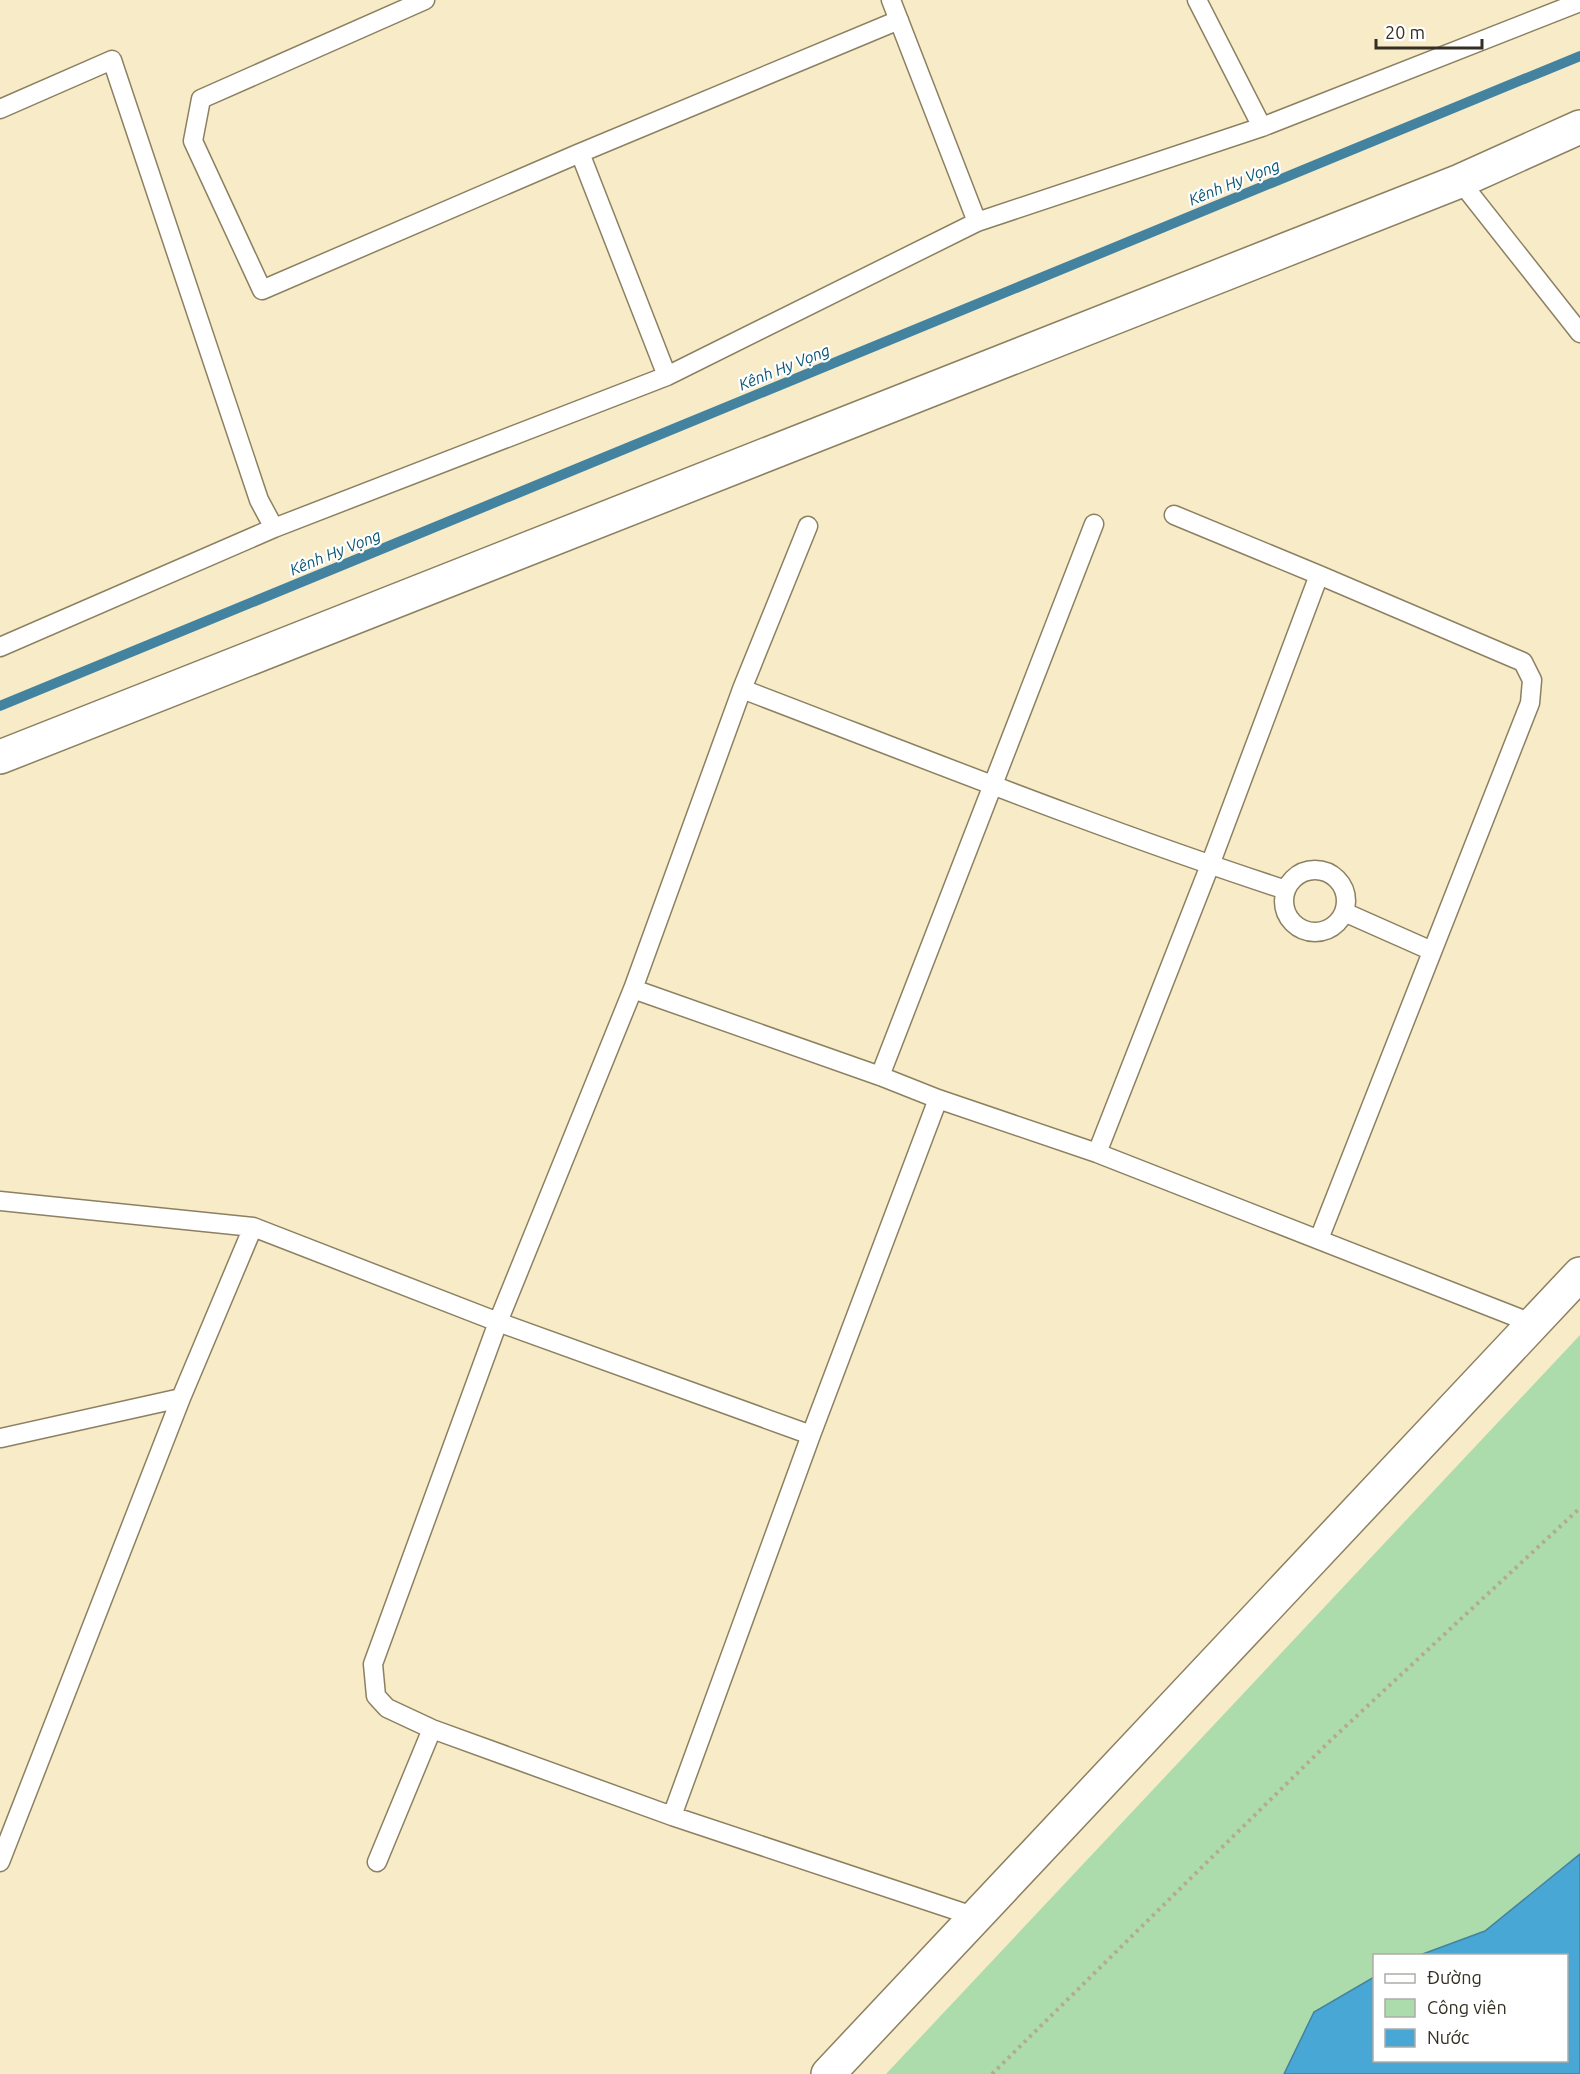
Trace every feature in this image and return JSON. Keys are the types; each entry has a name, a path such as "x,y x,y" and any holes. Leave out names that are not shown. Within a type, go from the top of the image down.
{"street":[{"path":"0,757 1460,181 1580,127"},
{"path":"828,2074 1580,1274"}],"lane":[{"path":"425,0 201,99 193,141 262,290 580,153 898,20"},
{"path":"891,0 977,222"},
{"path":"1197,0 1262,128"},
{"path":"0,646 274,528 668,376 977,222 1262,128 1580,2"},
{"path":"0,109 112,60 259,500 274,528"},
{"path":"580,153 668,376"},
{"path":"1460,181 1580,333"},
{"path":"1174,515 1523,662 1532,680 1530,703 1319,1239"},
{"path":"880,1076 1094,524"},
{"path":"808,526 742,689 633,989 498,1322 373,1664 376,1696 387,1708 432,1729 672,1816 976,1917"},
{"path":"1097,1153 1210,865 1319,575"},
{"path":"742,689 1210,865 1286,890"},
{"path":"1313,870 1332,874 1339,881 1346,899 1344,912 1333,927 1312,933 1302,930 1293,924 1287,915 1284,905 1286,890 1295,877 1303,872 1313,870"},
{"path":"1344,912 1432,951"},
{"path":"633,989 880,1076 938,1099 1097,1153 1534,1324"},
{"path":"672,1816 811,1435 938,1099"},
{"path":"0,1201 253,1227 498,1322 811,1435"},
{"path":"0,1862 180,1398 253,1227"},
{"path":"1,1438 180,1398"},
{"path":"377,1862 432,1729"}],"path":[{"path":"992,2074 1332,1739 1580,1508"}],"green space":[{"path":"1580,1335 1580,2074 886,2074"}],"water":[{"path":"1580,1854 1580,2074 1284,2074 1314,2012 1373,1978 1373,2062 1568,2062 1568,1954 1423,1954 1485,1931"}],"waterway":[{"name":"Kênh Hy Vọng","path":"0,706 1580,56"}]}
